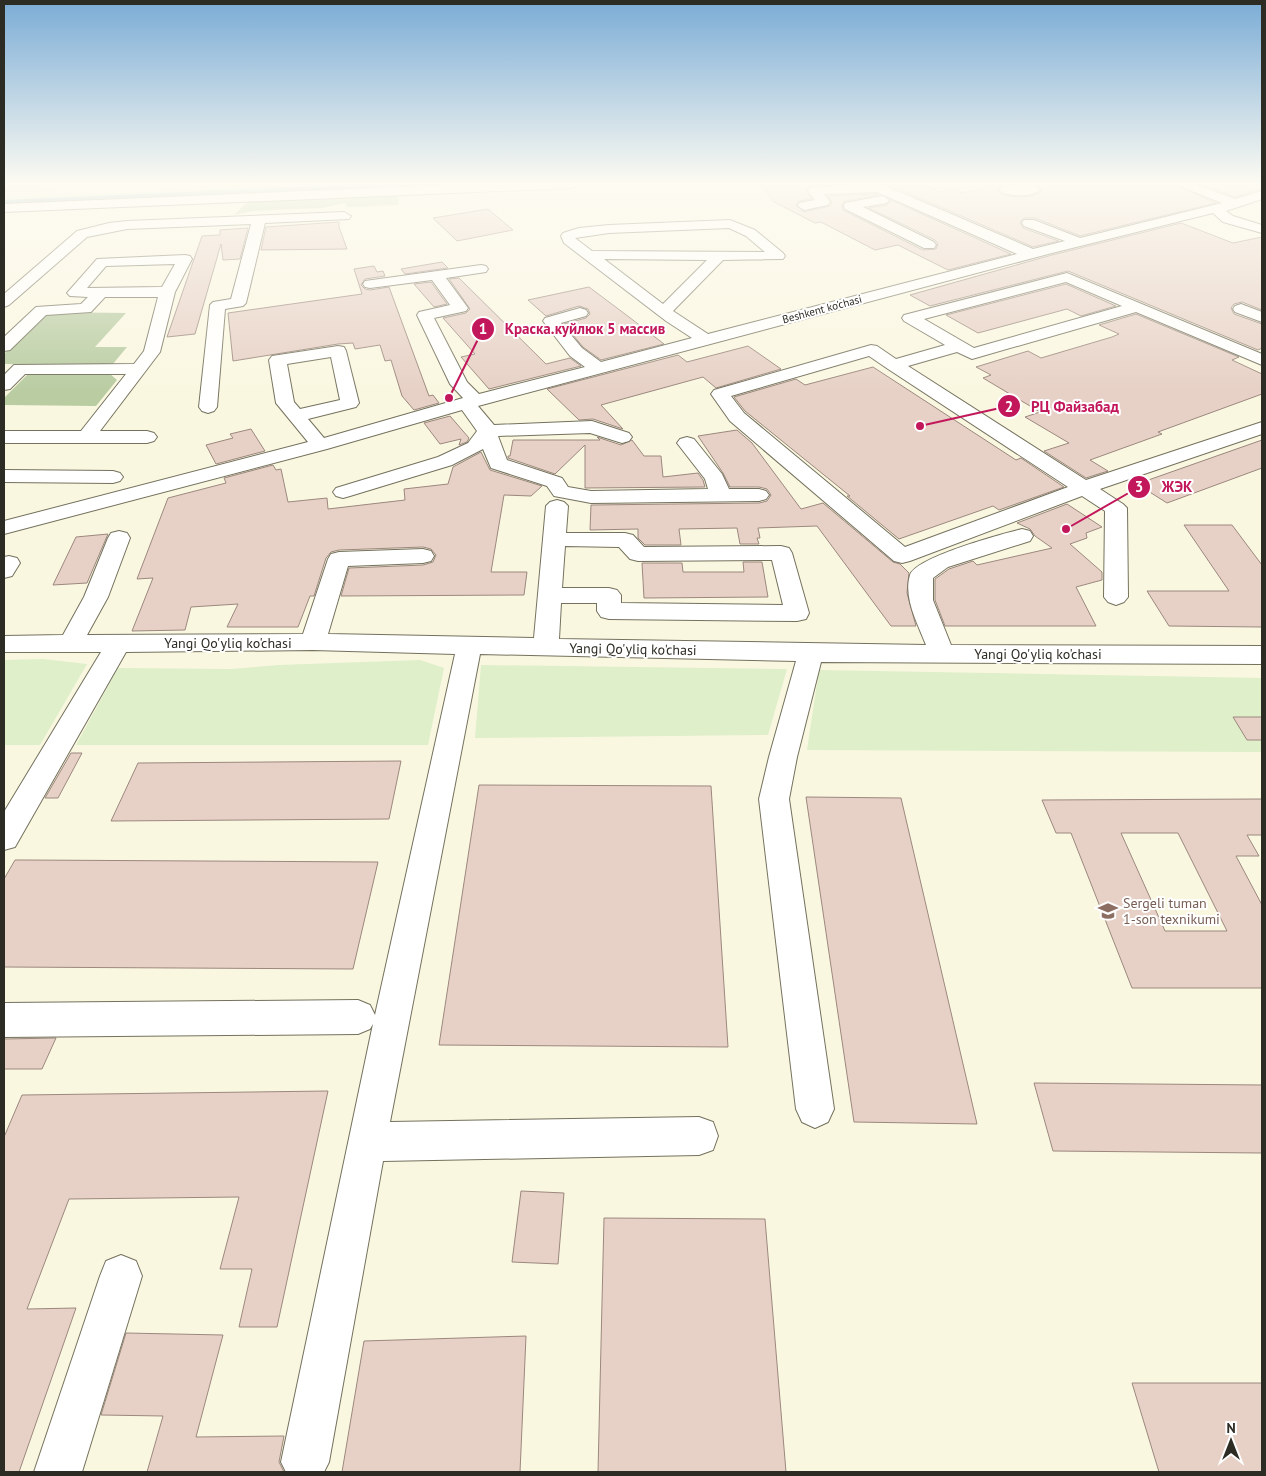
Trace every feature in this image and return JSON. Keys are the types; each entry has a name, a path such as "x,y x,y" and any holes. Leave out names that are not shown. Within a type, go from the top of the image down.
{"street":[{"path":"4,302 60,253"},
{"path":"208,407 218,305 238,304 251,253"},
{"path":"585,253 664,312 706,340"},
{"path":"589,256 778,256 775,253"},
{"name":"Beshkent ko'chasi","path":"4,528 320,445 421,415 1036,253"},
{"path":"664,312 719,256"},
{"path":"86,437 152,352 168,292 185,259 102,262 76,293 168,292"},
{"path":"370,284 482,269"},
{"path":"437,276 460,308 425,315 459,384 485,426 498,464 555,482 561,492 591,497 759,495"},
{"path":"1136,307 972,354 910,318 1067,277 1262,360"},
{"path":"4,346 42,310 85,310 101,293"},
{"path":"1241,309 1262,318"},
{"path":"580,314 551,321 576,352 599,368"},
{"path":"894,365 959,346"},
{"path":"1116,596 1116,508 1084,488 871,350 720,394 737,417 902,556 1084,488 1262,428"},
{"path":"295,416 350,402 338,351 278,360 285,403 295,416 320,445"},
{"path":"4,385 12,369 140,369"},
{"path":"343,492 445,461 474,447 487,431 592,427 622,437"},
{"path":"4,437 147,437"},
{"path":"687,444 715,478 721,496"},
{"path":"4,476 113,477"},
{"path":"546,648 557,506"},
{"path":"942,654 921,600 922,575 940,562 1022,536"},
{"path":"70,644 96,597 119,538"},
{"path":"549,596 609,595 609,611 797,613 781,553 638,554 625,540 554,539"},
{"path":"313,642 339,559 422,556"},
{"name":"Yangi Qo'yliq ko'chasi","path":"4,644 313,642 810,653 1262,655"},
{"path":"4,838 118,644"},
{"path":"305,1462 399,979 469,645"},
{"path":"810,653 774,799 815,1109"},
{"path":"4,1020 358,1017"},
{"path":"367,1142 699,1136"},
{"path":"58,1472 121,1276"}],"green space":[{"path":"47,312 126,313 95,347 127,347 112,365 4,364 4,354"},
{"path":"29,373 109,373 117,380 96,406 4,405 4,398"},
{"path":"43,659 87,664 40,745 4,745 4,660"},
{"path":"420,660 444,668 428,745 76,745 118,668 231,669 279,665"},
{"path":"481,665 787,669 768,735 475,738"},
{"path":"819,670 1262,678 1262,752 807,750"}],"building":[{"path":"196,253 218,253 195,334 167,337"},
{"path":"222,253 242,253 240,259 223,260"},
{"path":"914,253 1011,254 948,270"},
{"path":"1061,253 1262,253 1262,310 1242,302 1234,304 1231,308 1234,314 1262,324 1262,348 1258,350 1068,271 930,306 910,295"},
{"path":"442,262 448,268 405,274 401,269"},
{"path":"374,266 377,272 383,271 385,276 365,279 361,285 365,289 370,290 389,287 429,396 433,395 439,403 414,410 402,396 391,360 385,361 380,345 355,349 353,343 338,344 233,361 228,313 362,294 354,269"},
{"path":"459,278 546,364 570,358 581,366 489,389 461,357 475,354 443,318 466,313 470,309 449,279"},
{"path":"431,282 447,304 434,307 414,284"},
{"path":"1066,284 1116,306 1081,316 1067,309 978,333 946,315"},
{"path":"589,287 664,344 601,360 583,347 564,324 586,318 590,314 588,309 579,306 546,316 528,300"},
{"path":"1136,314 1239,357 1232,360 1262,374 1262,394 1158,432 1162,434 1090,460 1108,471 1086,478 1044,451 1069,443 1025,417 1040,412 983,378 991,375 976,367 1028,351 1041,358 1112,337 1119,334 1099,325"},
{"path":"748,346 781,369 716,388 703,377 601,405 623,429 593,419 579,420 547,389 678,355 687,362"},
{"path":"873,367 1016,460 1021,458 1064,487 999,510 993,506 899,539 847,496 850,496 745,411 734,397 796,379 805,385"},
{"path":"450,416 469,438 467,442 459,445 461,439 440,444 424,423"},
{"path":"251,429 265,451 216,464 206,445 233,438 230,434"},
{"path":"737,430 752,443 801,509 823,503 893,562 900,564 909,573 907,593 916,626 891,626 817,526 758,528 760,538 757,538 759,544 740,544 737,528 679,529 681,545 645,545 638,538 638,529 590,530 591,505 759,503 767,501 771,495 767,489 759,487 730,487 723,473 698,436"},
{"path":"597,437 621,445 632,440 644,456 661,456 663,477 698,473 705,487 585,488 585,445 555,474 508,458 513,440 600,440"},
{"path":"1262,440 1262,468 1167,503 1137,484"},
{"path":"481,452 490,470 542,486 531,496 504,495 491,572 527,572 524,595 341,596 349,568 423,565 433,562 436,555 431,549 423,547 339,550 331,552 326,558 314,596 310,596 298,627 227,627 238,604 191,607 185,630 132,631 153,578 137,579 168,498 226,483 224,478 273,465 276,470 281,469 288,502 327,498 328,509 405,500 404,489 448,484 453,467"},
{"path":"1067,504 1102,527 1086,533 1087,538 1070,544 1102,572 1102,580 1076,587 1096,626 945,626 935,600 935,579 949,569 973,561 977,565 1052,548 1035,536 1030,529 1017,523"},
{"path":"1184,525 1232,525 1262,565 1262,627 1169,626 1147,591 1229,591"},
{"path":"108,534 87,583 53,585 76,537"},
{"path":"743,562 762,562 768,597 644,598 642,563 682,563 683,572 744,572"},
{"path":"1233,717 1262,717 1262,740 1247,740"},
{"path":"71,753 82,753 58,798 45,798"},
{"path":"401,761 389,819 111,821 138,763"},
{"path":"479,785 711,786 728,1047 439,1045"},
{"path":"806,797 901,798 977,1124 854,1122"},
{"path":"1262,799 1262,835 1247,835 1259,856 1236,856 1262,905 1262,988 1132,988 1071,833 1056,833 1042,800","holes":["1121,833 1178,833 1227,931 1165,931"]},
{"path":"15,860 378,862 353,969 4,967 4,879"},
{"path":"56,1038 42,1069 4,1069 4,1039"},
{"path":"1034,1083 1262,1085 1262,1153 1053,1151"},
{"path":"328,1091 277,1327 239,1327 252,1269 220,1269 239,1197 69,1199 27,1309 76,1308 19,1472 4,1472 4,1137 22,1095"},
{"path":"521,1191 564,1193 558,1264 512,1262"},
{"path":"604,1218 765,1219 786,1472 598,1472"},
{"path":"126,1333 223,1335 196,1437 284,1436 279,1462 284,1472 147,1472 163,1416 101,1415"},
{"path":"526,1336 520,1472 342,1472 364,1341"},
{"path":"1132,1383 1262,1383 1262,1472 1159,1472"}],"place":[{"name":"Краска.куйлюк 5 массив","path":"449,398"},
{"name":"РЦ Файзабад","path":"920,426"},
{"name":"ЖЭК","path":"1066,529"},
{"name":"Sergeli tuman 1-son texnikumi","path":"1108,911"}]}
